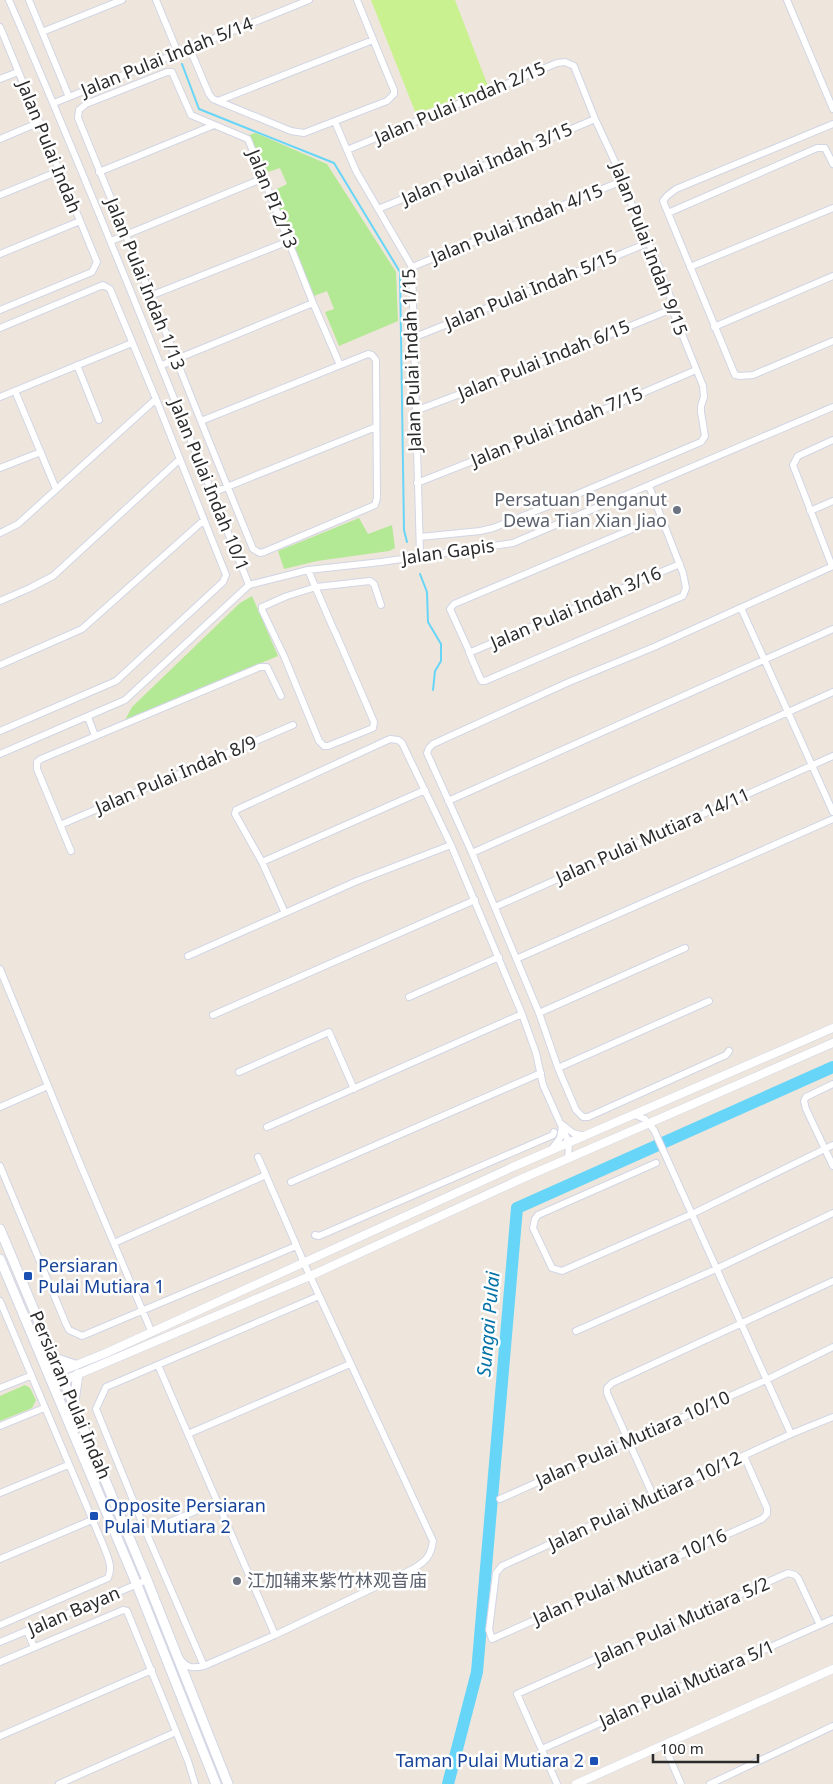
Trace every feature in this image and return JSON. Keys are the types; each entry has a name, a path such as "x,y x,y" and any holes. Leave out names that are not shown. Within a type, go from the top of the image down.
{"main road":[{"name":"Persiaran Pulai Indah","path":"0,1228 147,1580 228,1784"},
{"name":"Persiaran Pulai Indah","path":"0,1259 137,1585 216,1784"},
{"path":"54,1358 76,1370 74,1404"}],"street":[{"name":"Jalan Pulai Indah 10/1","path":"0,754 125,700 248,585 162,365 54,103 9,0"},
{"path":"29,0 68,97"},
{"path":"42,32 122,0"},
{"path":"156,0 178,53"},
{"name":"Jalan Pulai Indah 5/14","path":"54,103 309,0"},
{"path":"190,49 209,94 218,101 297,133 304,133 336,122 392,98 394,90 357,0"},
{"path":"787,0 833,109"},
{"name":"Jalan Pulai Indah","path":"0,27 97,262 92,272 0,310"},
{"path":"218,101 374,40"},
{"name":"Jalan Pulai Indah 2/15","path":"347,150 557,63 564,62 574,66"},
{"name":"Jalan Pulai Indah 9/15","path":"420,537 493,528 660,460 701,442 705,436 701,406 704,390 672,308 672,302 663,274 648,243 574,66"},
{"path":"0,79 18,72"},
{"name":"Jalan PI 2/13","path":"78,118 79,110 86,104 167,72 174,73 191,115 248,139 313,303 340,365"},
{"name":"Jalan Pulai Indah 1/13","path":"78,118 253,549 260,553 264,552 375,505 377,498 376,427"},
{"name":"Jalan Pulai Indah 3/15","path":"378,209 595,119"},
{"path":"0,139 40,122"},
{"name":"Jalan Pulai Indah 1/15","path":"336,122 356,171 412,267 420,556"},
{"path":"833,124 676,190 663,201 735,375 753,374 833,341"},
{"path":"100,172 214,125"},
{"path":"668,213 817,148 821,147 827,150 833,164"},
{"path":"0,195 59,171"},
{"path":"111,241 264,178"},
{"name":"Jalan Pulai Indah 4/15","path":"412,267 622,181"},
{"path":"690,267 833,208"},
{"path":"0,254 80,221"},
{"path":"150,296 288,241"},
{"name":"Jalan Pulai Indah 5/15","path":"415,337 648,243"},
{"path":"714,327 833,276"},
{"path":"0,328 103,285 110,289 226,575 223,582 116,680 0,731"},
{"path":"162,365 313,303"},
{"name":"Jalan Pulai Indah 6/15","path":"415,411 672,308"},
{"path":"0,397 132,342"},
{"path":"201,421 368,354 372,355 376,360 376,427 212,493"},
{"path":"77,365 99,420"},
{"name":"Jalan Pulai Indah 7/15","path":"417,483 612,406 696,370"},
{"path":"15,391 56,488"},
{"path":"0,533 18,524 156,399"},
{"name":"Jalan Gapis","path":"248,585 308,570 381,562 513,543 833,407"},
{"path":"729,1052 588,1117 583,1117 576,1110 558,1068 539,1013 495,907 427,756 429,748 434,744 569,682 654,647 833,566 793,465 798,456 833,440"},
{"path":"0,468 41,452"},
{"name":"Jalan Pulai Indah 10/1","path":"0,601 53,576 180,459"},
{"path":"649,486 680,564 686,588 683,596 482,681 450,608 454,604 661,517"},
{"path":"810,511 833,501"},
{"path":"0,665 82,629 204,520"},
{"name":"Jalan Pulai Indah 3/16","path":"470,652 680,564"},
{"path":"308,570 316,587 374,722 373,728 324,746 319,741 262,607 265,604 316,587 371,582 374,584 381,605"},
{"path":"741,608 833,812"},
{"path":"448,801 833,629"},
{"path":"71,851 37,769 37,762 45,756 260,667 267,667 270,671 281,696"},
{"path":"472,853 833,692"},
{"path":"88,717 95,736"},
{"name":"Jalan Pulai Indah 8/9","path":"60,825 293,725"},
{"path":"285,913 262,862 236,814 236,810 390,739 398,740 402,743 451,845 499,957 536,1053 543,1085 569,1143 568,1158"},
{"name":"Jalan Pulai Mutiara 14/11","path":"495,907 833,756"},
{"path":"262,862 425,790"},
{"path":"516,959 833,818"},
{"path":"188,956 357,881 451,845"},
{"path":"213,1015 475,900"},
{"path":"539,1013 685,948"},
{"path":"409,997 499,957"},
{"path":"0,969 152,1333"},
{"path":"558,1068 709,1001"},
{"path":"267,1127 522,1014"},
{"path":"76,1370 152,1333 550,1151 833,1028"},
{"path":"239,1072 329,1032 354,1089"},
{"path":"53,1385 62,1376 310,1276 568,1158 651,1126 833,1044"},
{"path":"291,1182 541,1073"},
{"path":"833,1084 806,1096 804,1101 833,1166"},
{"path":"0,1106 48,1086"},
{"path":"635,1115 651,1126 791,1434"},
{"path":"562,1124 573,1133 584,1136"},
{"path":"550,1151 560,1138 562,1124"},
{"path":"315,1235 319,1236 552,1135 554,1132"},
{"path":"656,1163 538,1215 535,1219 534,1228 552,1268 562,1271 692,1214 833,1145"},
{"path":"177,1655 186,1666 193,1668 204,1666 275,1635 413,1569 427,1560 432,1551 433,1541 296,1246 258,1157"},
{"path":"0,1166 66,1324 69,1330 82,1336 296,1246"},
{"path":"114,1243 266,1174"},
{"path":"576,1331 716,1269 833,1213"},
{"path":"654,1498 608,1393 608,1388 612,1383 833,1281"},
{"path":"204,1666 146,1532 96,1409 106,1387 319,1296"},
{"path":"0,1302 110,1562 108,1578 0,1625"},
{"path":"0,1322 7,1319"},
{"name":"Jalan Pulai Mutiara 10/10","path":"500,1499 766,1380 833,1347"},
{"path":"188,1434 350,1364"},
{"path":"158,1365 275,1635"},
{"path":"0,1388 30,1376"},
{"path":"49,1376 62,1376"},
{"path":"0,1426 44,1408"},
{"name":"Jalan Pulai Mutiara 10/12","path":"492,1639 489,1630 496,1573 504,1565 791,1434 833,1417"},
{"name":"Jalan Pulai Mutiara 10/16","path":"492,1639 762,1519 767,1514 767,1508 744,1456"},
{"path":"0,1493 68,1465"},
{"path":"146,1532 217,1502"},
{"path":"0,1559 92,1520"},
{"name":"Jalan Pulai Mutiara 5/2","path":"542,1749 517,1694 788,1573 795,1574 798,1578 820,1625"},
{"name":"Jalan Bayan","path":"0,1642 147,1580"},
{"path":"0,1662 124,1610 128,1612 188,1761 195,1784"},
{"name":"Jalan Pulai Mutiara 5/1","path":"542,1749 833,1619"},
{"path":"27,1631 34,1647"},
{"path":"576,1784 833,1668"},
{"path":"0,1736 152,1670"},
{"path":"710,1784 833,1726"},
{"path":"59,1784 176,1732"},
{"path":"664,1744 681,1784"},
{"path":"542,1749 557,1784"}],"green space":[{"path":"371,0 455,0 488,86 416,114"},
{"path":"256,133 327,164 396,272 398,321 339,346 325,312 334,309 327,291 314,296 271,192 287,184 280,168 265,173 249,135"},
{"path":"359,518 368,534 392,525 395,548 389,551 317,561 284,569 278,551"},
{"path":"252,596 278,656 125,720 132,707 240,603"},
{"path":"25,1385 30,1388 36,1400 32,1408 0,1421 0,1396"}],"waterway":[{"path":"182,64 199,109 334,163 400,272 404,530 407,542"},
{"path":"420,574 427,592 428,622 441,644 441,661 435,671 433,690"},
{"name":"Sungai Pulai","path":"448,1784 477,1672 517,1208 833,1067"}],"place":[{"name":"Persatuan Penganut Dewa Tian Xian Jiao","path":"677,510"},
{"name":"Persiaran Pulai Mutiara 1","path":"28,1276"},
{"name":"Opposite Persiaran Pulai Mutiara 2","path":"94,1516"},
{"name":"江加辅来紫竹林观音庙","path":"237,1581"},
{"name":"Taman Pulai Mutiara 2","path":"594,1761"}]}
